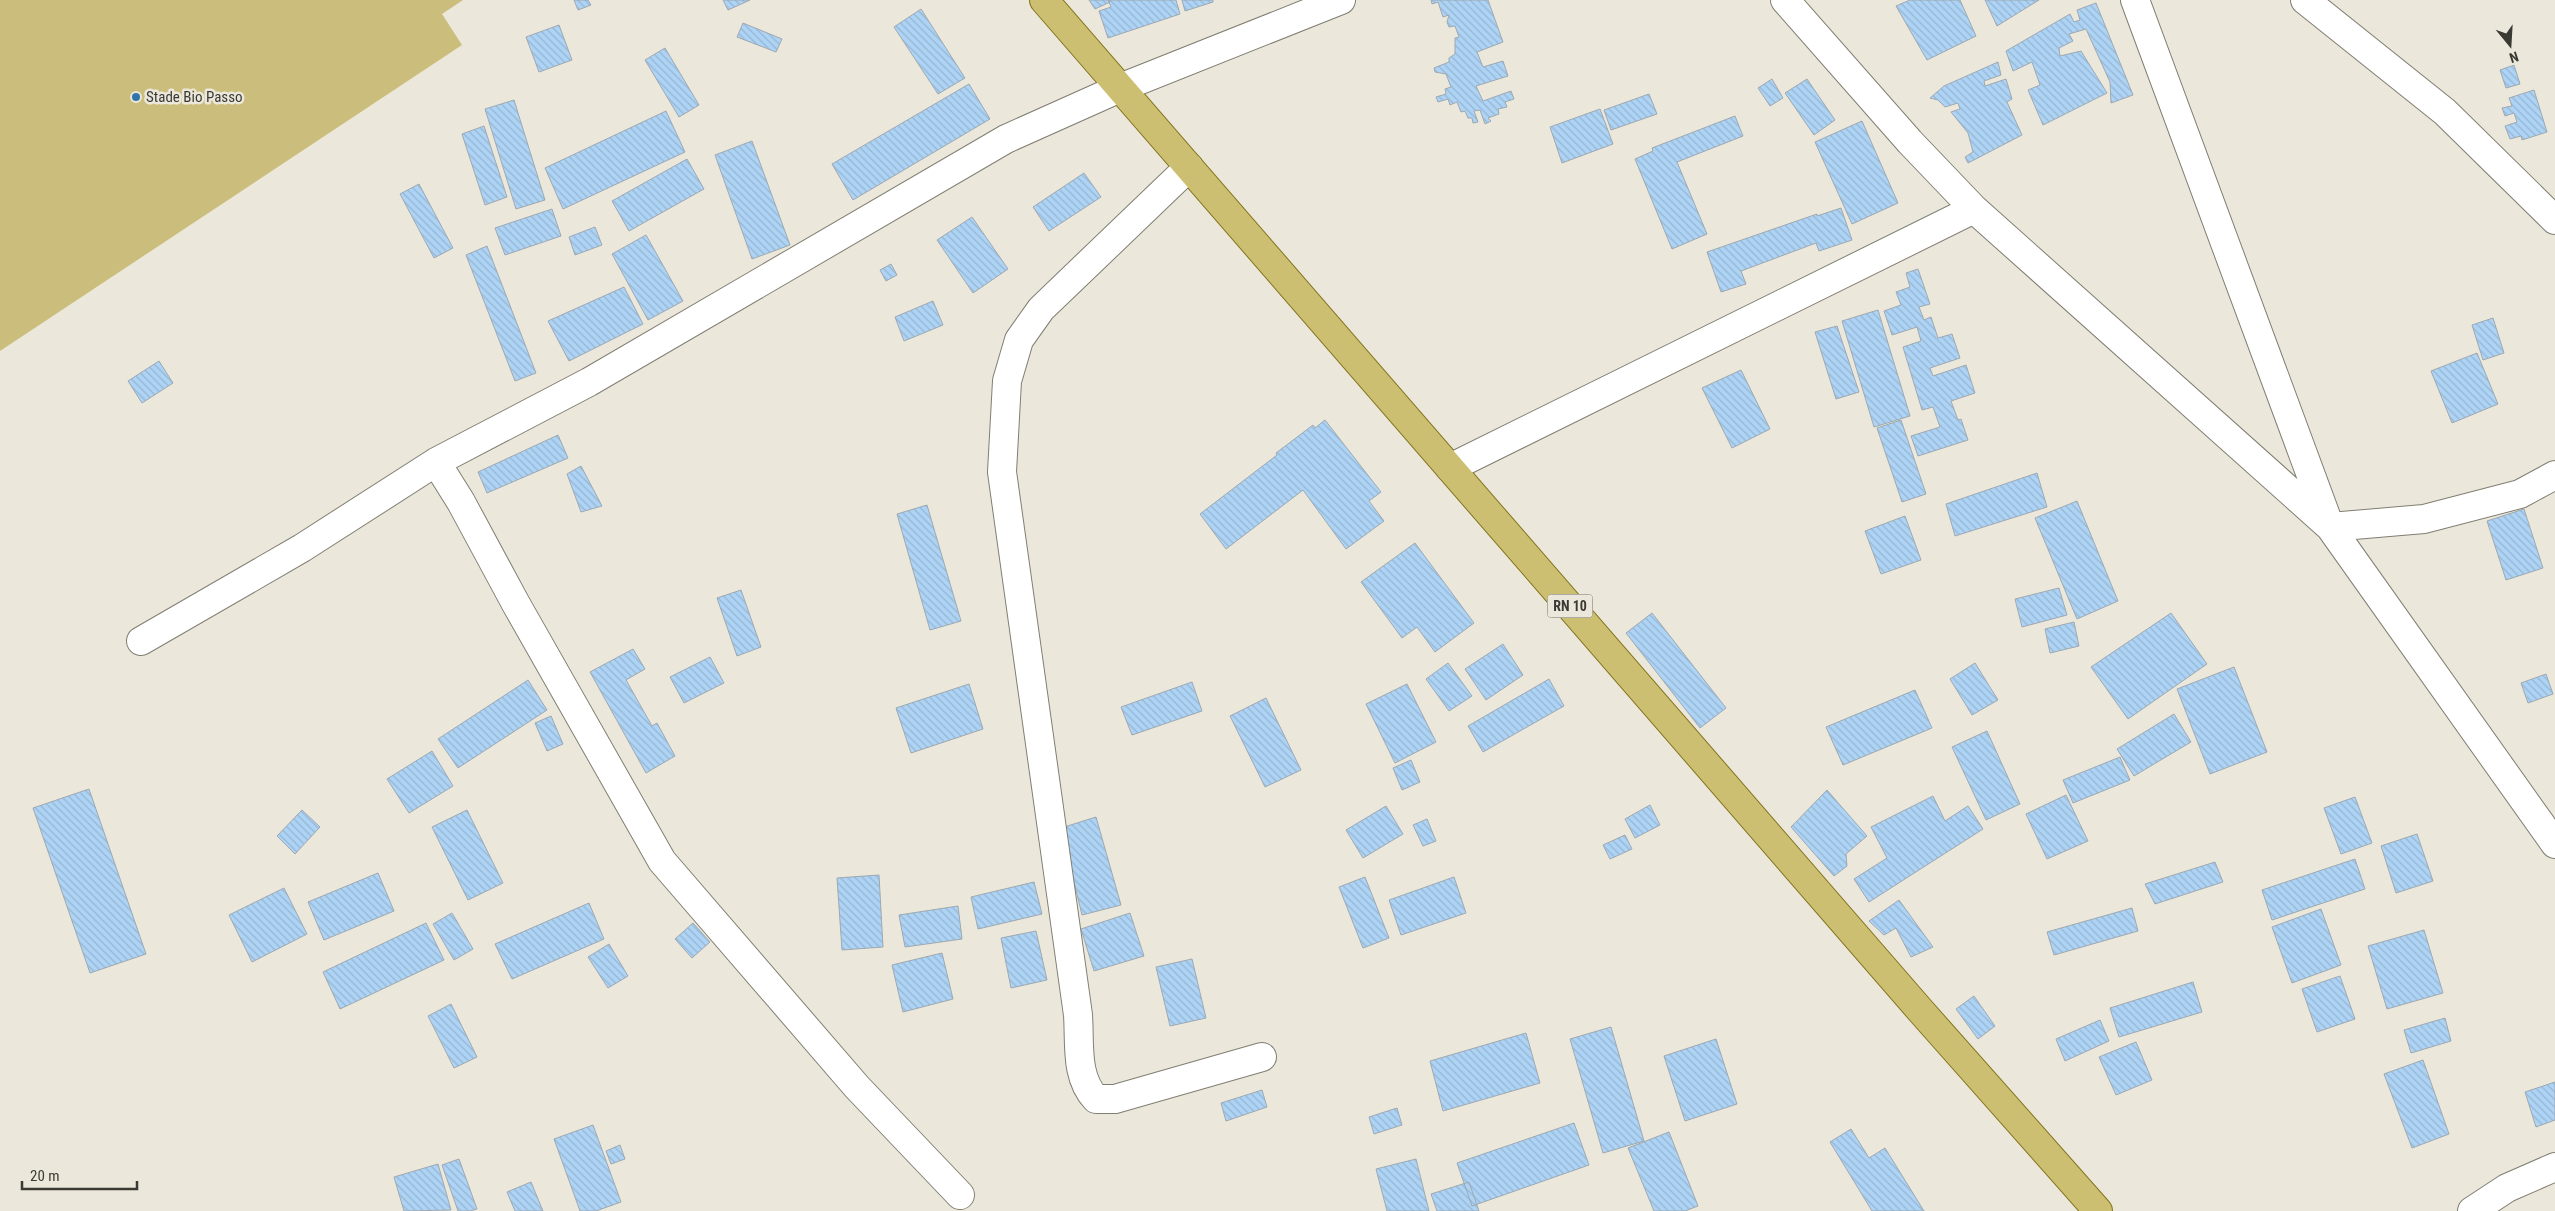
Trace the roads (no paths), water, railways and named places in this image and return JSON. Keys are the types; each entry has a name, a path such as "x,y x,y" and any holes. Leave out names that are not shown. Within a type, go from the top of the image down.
{"main road":[{"name":"RN 10","path":"1044,0 1914,1002 2098,1211"}],"street":[{"path":"141,641 302,548 436,462 589,382 1006,139 1120,88 1341,0"},
{"path":"1785,0 1910,142 1974,209 2330,527 2555,844"},
{"path":"2135,0 2330,527"},
{"path":"2305,0 2445,112 2555,220"},
{"path":"1189,166 1041,309 1019,340 1007,382 1002,472 1078,1015 1082,1076 1086,1089 1096,1099 1115,1099 1262,1057"},
{"path":"1450,468 1974,209"},
{"path":"436,462 461,502 512,596 662,860 858,1087 960,1195"},
{"path":"2330,527 2424,519 2520,494 2555,475"},
{"path":"2472,1211 2507,1188 2555,1167"}],"place":[{"name":"Stade Bio Passo","path":"136,97"}]}
